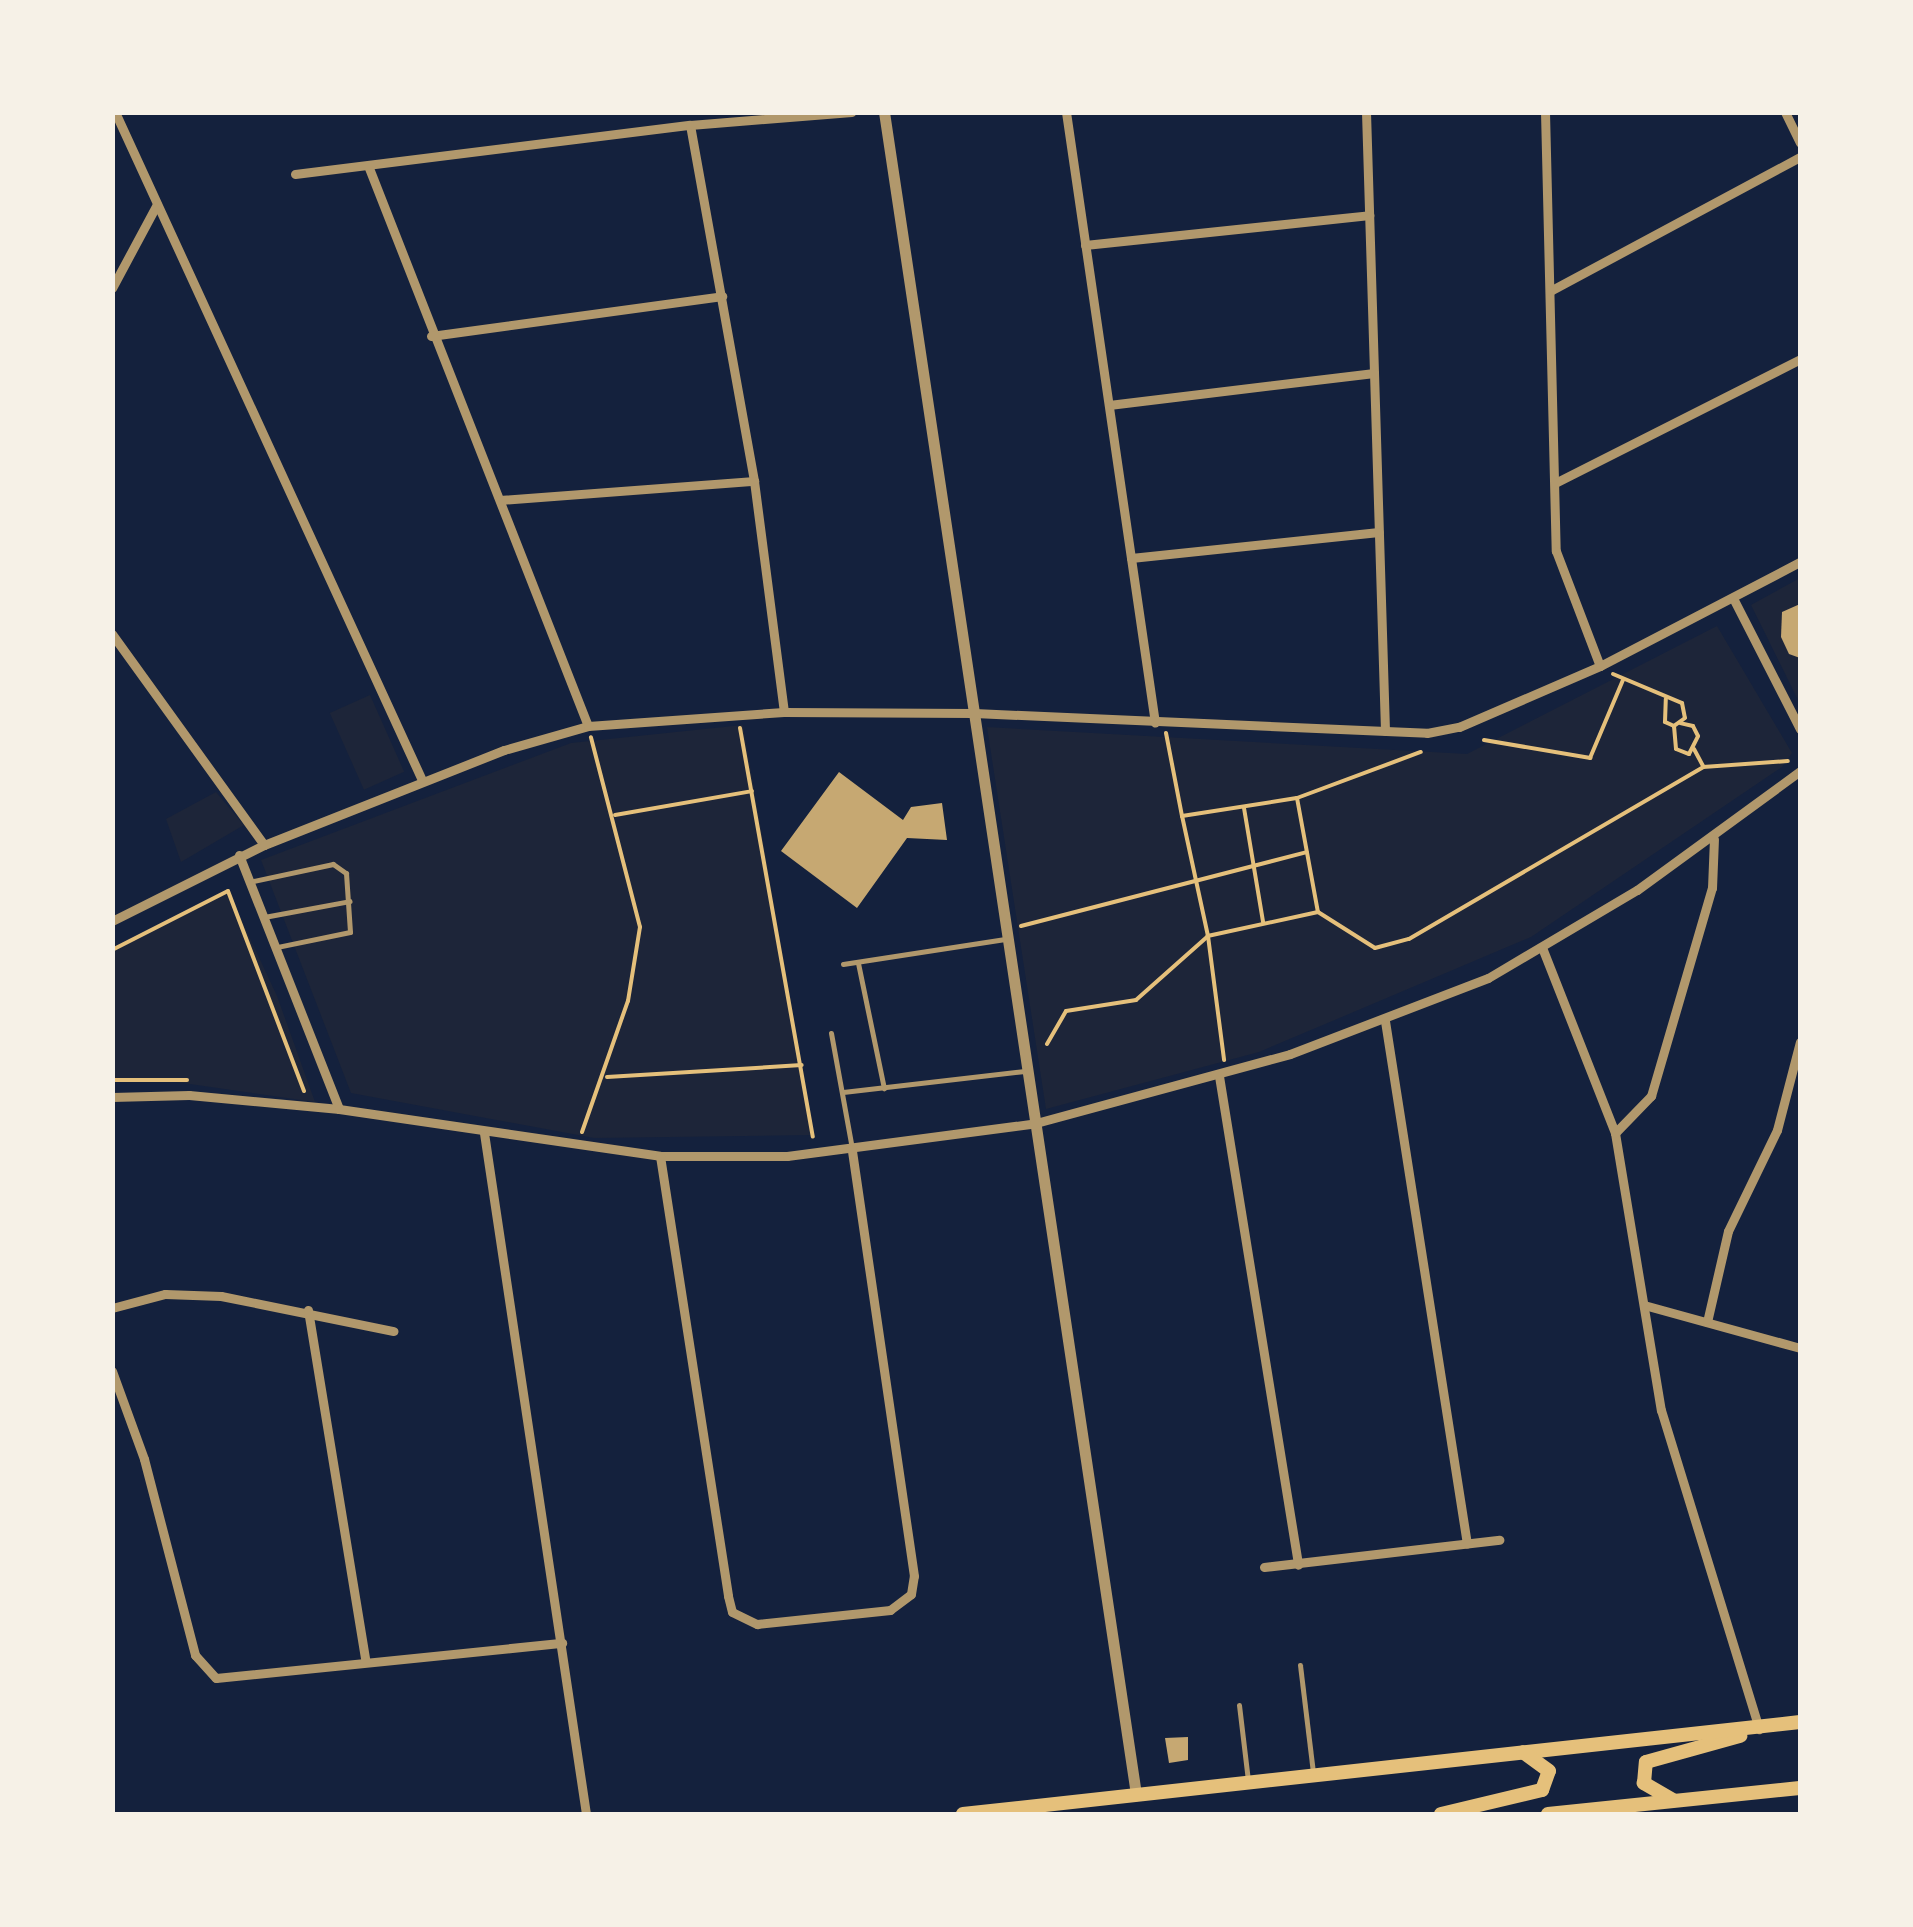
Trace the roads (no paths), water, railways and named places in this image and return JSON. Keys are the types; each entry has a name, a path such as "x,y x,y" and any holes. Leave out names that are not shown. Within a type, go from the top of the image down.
{"main road":[{"path":"963,1814 1313,1772 1800,1722"},
{"path":"1679,1802 1644,1783 1646,1762 1759,1729"},
{"path":"1441,1814 1542,1790 1549,1771 1544,1762 1519,1751"},
{"path":"1548,1814 1800,1788"}],"street":[{"path":"115,112 422,780"},
{"path":"294,174 369,168 690,125 851,112"},
{"path":"884,112 1136,1795"},
{"path":"1066,112 1159,723"},
{"path":"1366,112 1385,732"},
{"path":"1545,112 1556,551 1600,666"},
{"path":"1785,112 1800,143"},
{"path":"690,125 754,482 784,712"},
{"path":"1550,291 1800,157"},
{"path":"369,168 431,336 588,726"},
{"path":"112,288 157,204"},
{"path":"1085,246 1369,215"},
{"path":"431,336 722,296"},
{"path":"1554,483 1800,359"},
{"path":"1109,405 1374,372"},
{"path":"500,500 754,482"},
{"path":"1131,558 1379,532"},
{"path":"112,921 239,856 422,780 588,726 784,712 974,713 1385,732 1459,727 1600,666 1800,562"},
{"path":"1734,598 1800,729"},
{"path":"112,634 264,845"},
{"path":"112,1098 188,1095 339,1109 660,1156 852,1149 1036,1123 1219,1076 1386,1021 1543,950 1714,839 1800,772"},
{"path":"1616,1133 1651,1096 1712,888 1714,839"},
{"path":"239,856 339,1109"},
{"path":"1543,950 1616,1133 1680,1489 1759,1729"},
{"path":"1386,1021 1466,1544"},
{"path":"1707,1322 1728,1231 1777,1130 1800,1042"},
{"path":"1219,1076 1298,1565"},
{"path":"484,1133 586,1814"},
{"path":"660,1156 728,1596 732,1612 756,1624 890,1610 911,1594 896,1444 852,1149"},
{"path":"112,1308 165,1294 308,1310 393,1331"},
{"path":"1644,1305 1800,1348"},
{"path":"308,1310 365,1659"},
{"path":"112,1370 202,1670 232,1681 365,1659 562,1643"},
{"path":"1264,1567 1498,1540"}],"lane":[{"path":"249,882 333,864 346,873 350,932 275,947"},
{"path":"263,918 350,901"},
{"path":"843,964 1007,934"},
{"path":"858,962 884,1088"},
{"path":"831,1033 852,1149"},
{"path":"843,1092 1028,1071"},
{"path":"1300,1664 1313,1772"},
{"path":"1238,1705 1248,1780"}]}
